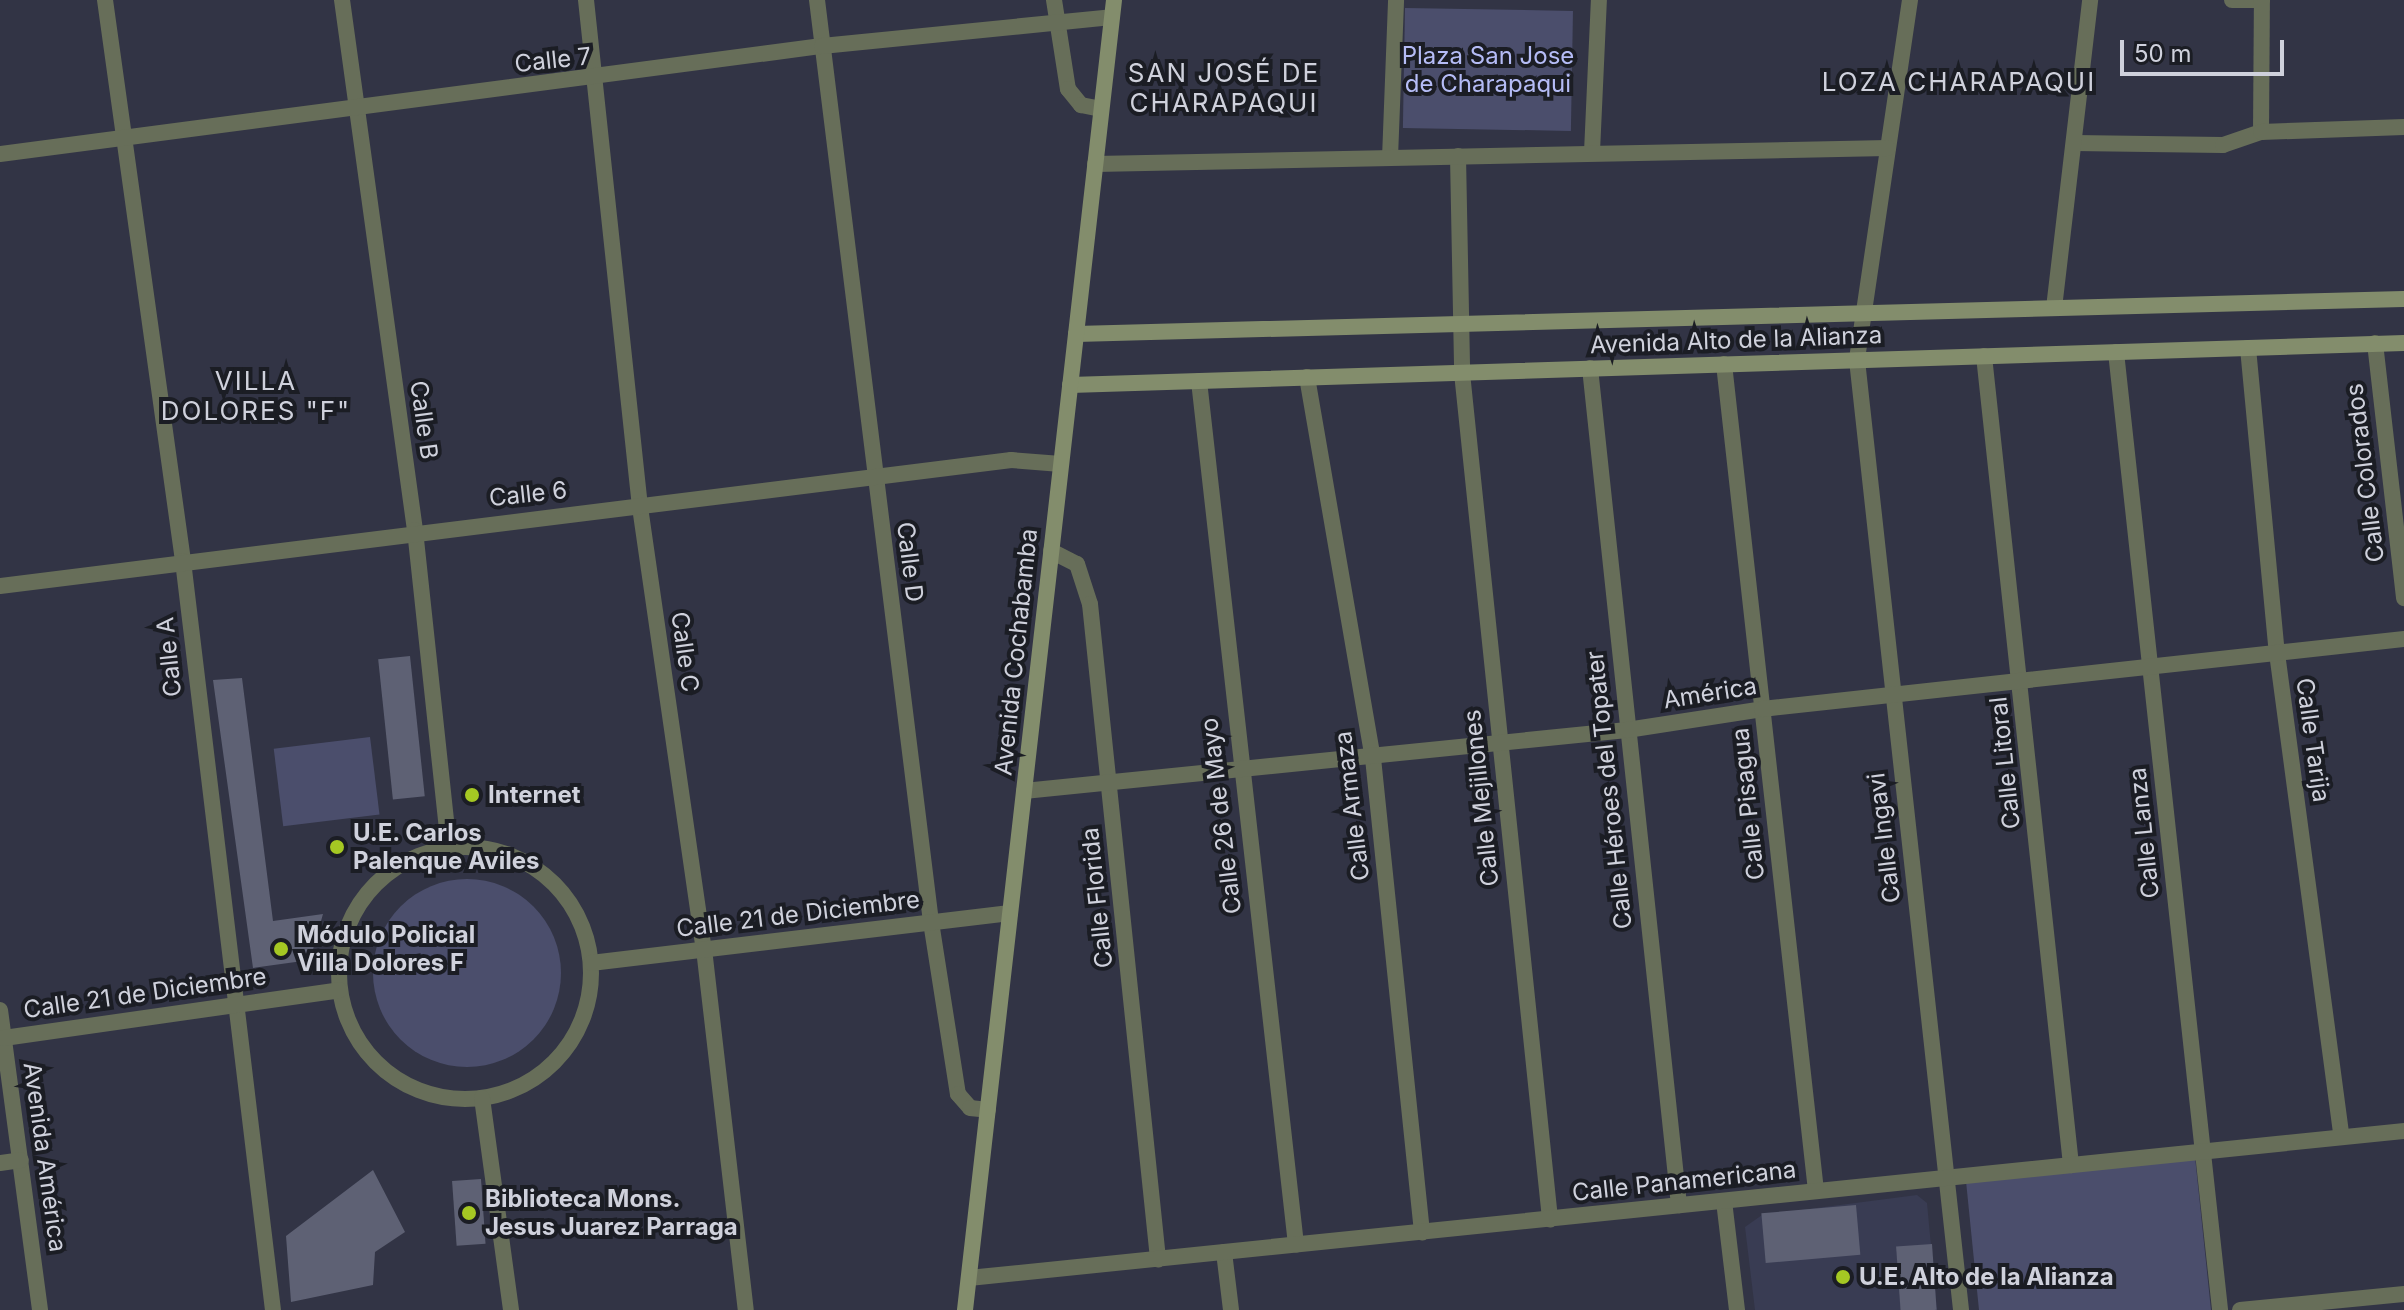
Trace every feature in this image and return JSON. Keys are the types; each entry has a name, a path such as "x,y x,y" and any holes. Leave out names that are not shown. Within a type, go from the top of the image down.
{"street":[{"name":"Calle A","path":"105,0 183,561 233,1003 273,1310"},
{"name":"Calle B","path":"342,0 415,530 449,848"},
{"name":"Calle C","path":"586,0 640,507 704,949 746,1310"},
{"name":"Calle D","path":"817,0 931,922 958,1094 970,1108 988,1110"},
{"path":"1054,0 1073,99 1101,109"},
{"path":"1390,158 1396,0"},
{"path":"1592,152 1599,0"},
{"name":"Calle Ingavi","path":"1910,0 1857,360 1961,1310"},
{"path":"2054,308 2090,0"},
{"path":"2232,0 2262,0 2261,132"},
{"name":"Calle 7","path":"0,154 356,106 595,80 822,46 1056,19 1113,8"},
{"name":"Avenida Cochabamba","path":"965,1310 1113,8"},
{"path":"2074,143 2223,145 2261,132 2404,127"},
{"path":"1095,164 1888,148"},
{"name":"Calle Mejillones","path":"1458,156 1462,373 1550,1219"},
{"name":"Avenida Alto de la Alianza","path":"1076,334 2404,299"},
{"name":"Calle Colorados","path":"2375,343 2404,598"},
{"name":"Avenida Alto de la Alianza","path":"1070,385 2404,343"},
{"name":"Calle Tarija","path":"2248,348 2277,653 2342,1137"},
{"name":"Calle Lanza","path":"2116,352 2220,1310"},
{"name":"Calle Litoral","path":"1984,356 2071,1165"},
{"name":"Calle Pisagua","path":"1724,364 1816,1191"},
{"name":"Calle Héroes del Topater","path":"1590,368 1679,1205"},
{"name":"Calle Armaza","path":"1307,377 1373,758 1422,1232"},
{"name":"Calle 26 de Mayo","path":"1199,381 1239,771 1296,1245"},
{"name":"Calle 6","path":"0,586 415,530 640,507 1011,460 1061,464"},
{"name":"Calle Florida","path":"1051,551 1077,564 1090,604 1158,1259"},
{"name":"América","path":"1024,791 1110,786 1373,758 1627,730 1762,709 2150,670 2404,639"},
{"path":"449,848 494,850 545,875 580,919 591,963 580,1025 556,1060 522,1085 482,1098 432,1095 388,1073 356,1036 340,990 342,946 366,897 407,861 449,848"},
{"name":"Calle 21 de Diciembre","path":"591,963 1010,913"},
{"name":"Calle 21 de Diciembre","path":"4,1038 340,990"},
{"name":"Avenida América","path":"0,1010 40,1310"},
{"path":"482,1098 511,1310"},
{"name":"Calle Panamericana","path":"969,1278 2404,1131"},
{"path":"0,1163 21,1160"},
{"path":"1724,1201 1737,1310"},
{"path":"1224,1252 1231,1310"},
{"path":"2240,1310 2404,1294"}],"shaded area":[{"name":"U.E. Alto de la Alianza","path":"1917,1195 1927,1203 1937,1310 1755,1310 1745,1227 1762,1215"}],"green space":[{"name":"Plaza San Jose de Charapaqui","path":"1405,8 1573,11 1571,131 1403,128"},
{"path":"370,737 380,814 283,826 274,749"},
{"path":"467,879 503,886 533,907 554,937 561,973 554,1009 533,1039 503,1060 467,1067 431,1060 401,1039 380,1009 373,973 380,937 401,907 431,886"},
{"path":"2195,1157 2211,1310 1979,1310 1966,1181"}],"building":[{"path":"410,656 425,796 393,800 378,659"},
{"path":"242,678 273,921 323,914 310,960 253,968 213,680"},
{"path":"373,1170 405,1232 375,1252 373,1285 291,1302 286,1236"},
{"name":"Biblioteca Mons. Jesus Juarez Parraga","path":"481,1179 486,1244 457,1246 452,1181"},
{"path":"1856,1205 1860,1255 1766,1263 1761,1213"},
{"path":"1932,1244 1937,1310 1901,1310 1896,1247"}],"place":[{"name":"Internet","path":"472,795"},
{"name":"U.E. Carlos Palenque Aviles","path":"337,847"},
{"name":"Módulo Policial Villa Dolores F","path":"281,949"},
{"name":"Biblioteca Mons. Jesus Juarez Parraga","path":"469,1213"},
{"name":"U.E. Alto de la Alianza","path":"1843,1277"}],"district":[{"name":"LOZA CHARAPAQUI","path":"1959,82"},
{"name":"SAN JOSÉ DE CHARAPAQUI","path":"1224,88"},
{"name":"VILLA DOLORES \"F\"","path":"256,396"}]}
